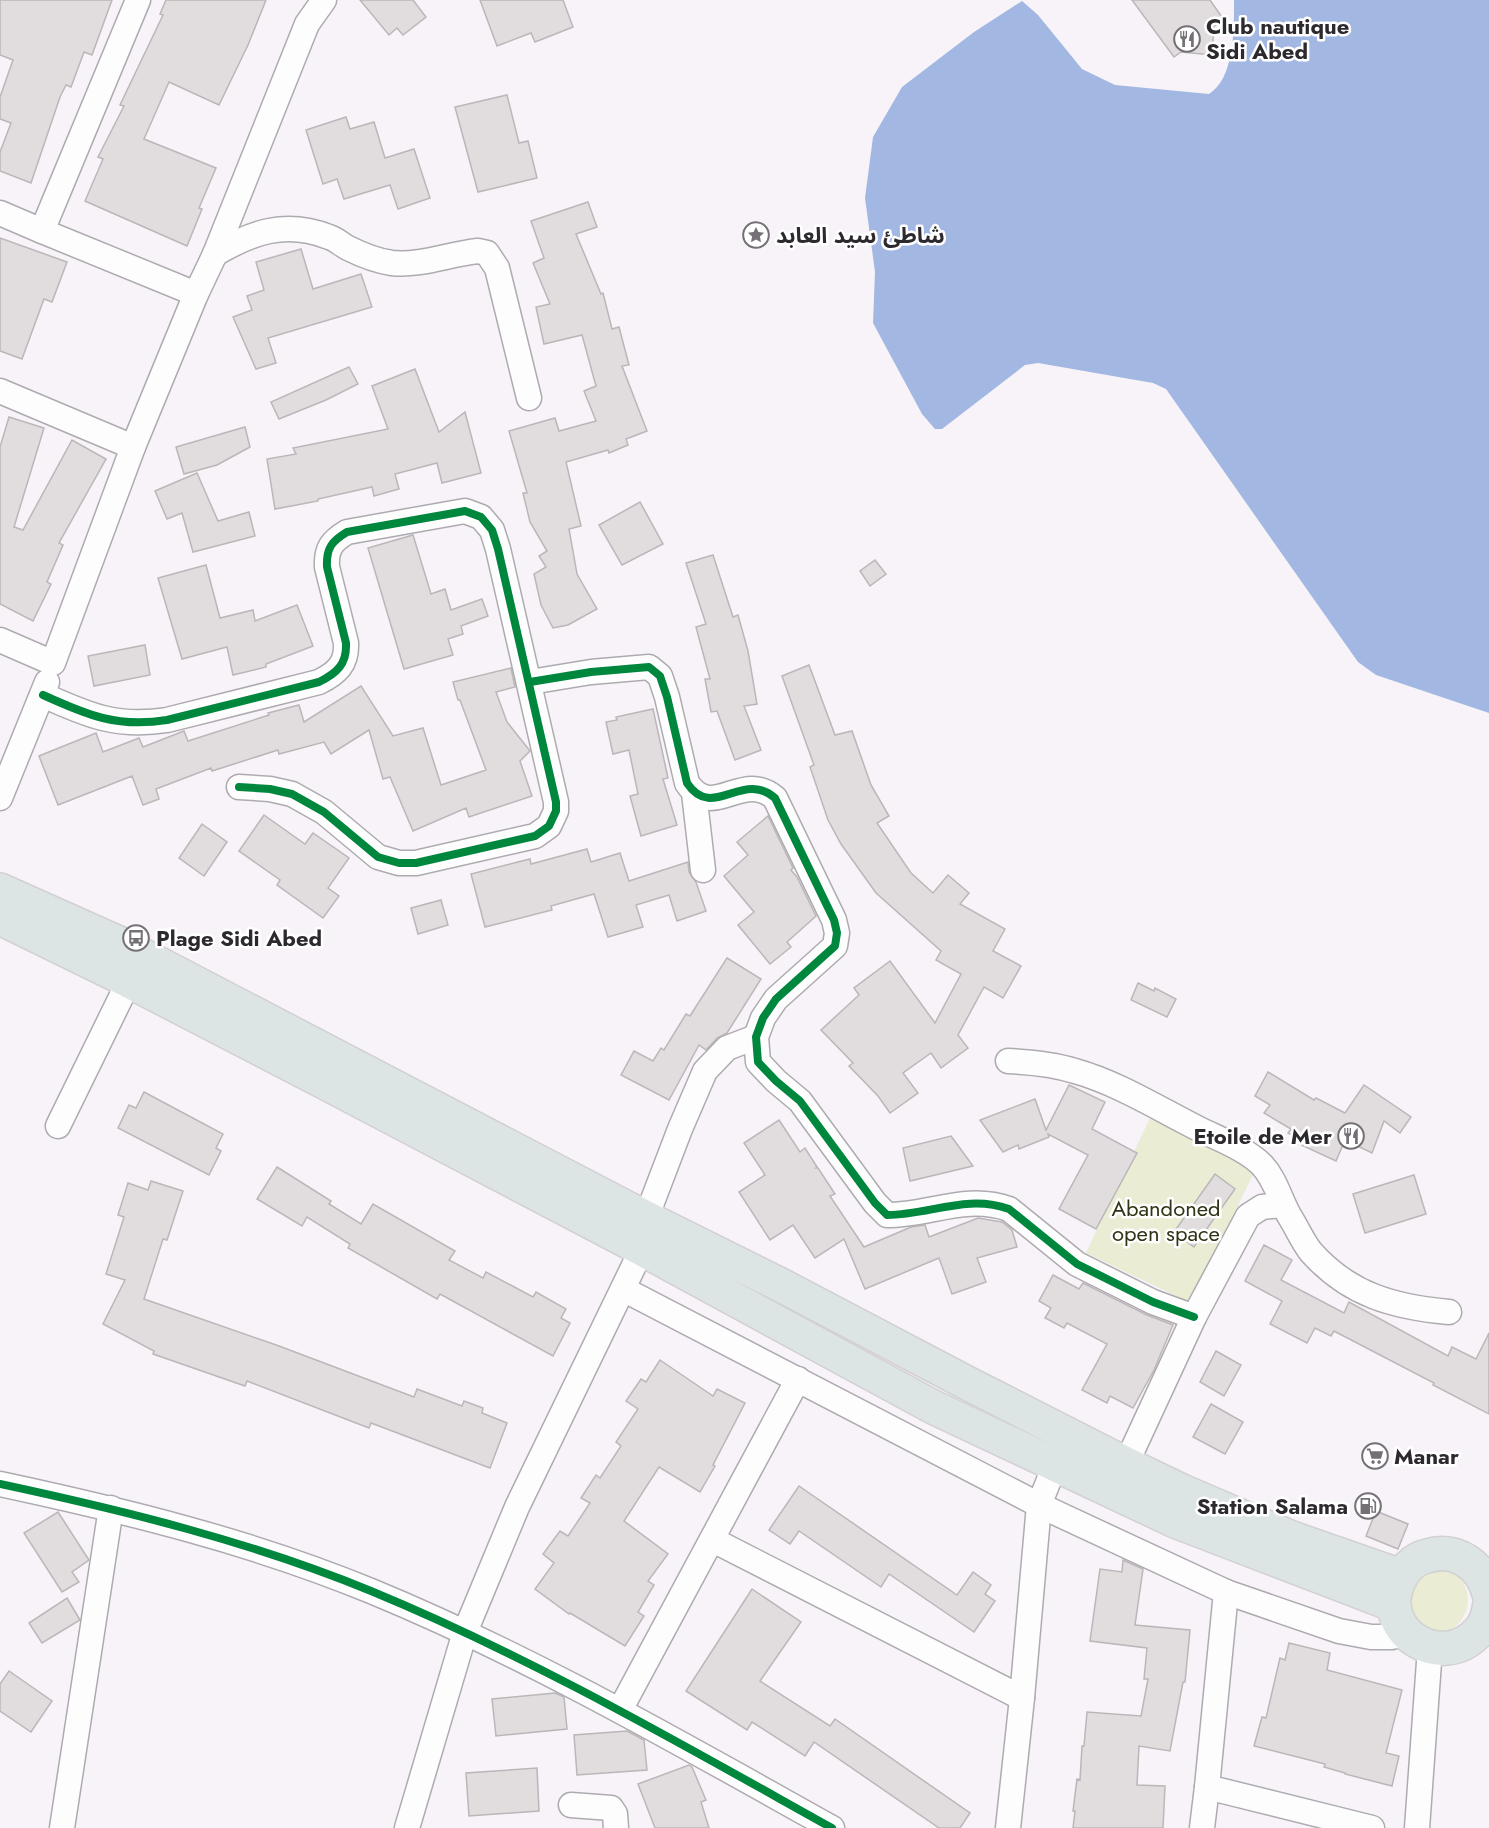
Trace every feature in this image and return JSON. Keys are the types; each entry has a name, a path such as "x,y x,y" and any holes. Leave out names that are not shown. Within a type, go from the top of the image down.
{"main road":[{"path":"0,890 121,944 644,1233 933,1407 1175,1521 1408,1615"},
{"path":"0,918 644,1233 777,1283 1126,1464 1182,1491 1292,1538 1408,1615 1445,1649 1460,1646 1472,1638 1487,1622"},
{"path":"1408,1615 1410,1564 1423,1556 1438,1553 1453,1554 1467,1560 1479,1570 1489,1594"}],"street":[{"path":"42,231 138,0"},
{"path":"0,798 42,695 133,447 196,294 215,254 307,24 324,0"},
{"path":"0,213 196,294"},
{"path":"215,254 241,238 270,230 300,229 329,237 369,258 390,263 413,263 478,251 487,253 497,268 529,398"},
{"path":"0,392 133,447"},
{"path":"42,695 82,713 125,723 147,723 319,682 333,675 342,666 347,654 327,567 330,545 347,532 465,511 481,517 492,530 498,549 530,682 556,811 549,826 534,836 416,863 399,863 378,857 324,812 292,794 270,789 238,787"},
{"path":"0,640 53,663"},
{"path":"530,682 591,672 649,667 660,676 687,783 694,793 702,798 713,799 755,788 766,790 776,798 834,920 837,933 835,946 776,999 763,1018 756,1037 758,1062 800,1101 875,1203 887,1215 902,1215 977,1202 1009,1209 1077,1264 1153,1302 1194,1317"},
{"path":"694,793 703,870"},
{"path":"58,1126 129,981"},
{"path":"407,1828 465,1632 522,1497 623,1289 705,1071 727,1048 756,1037"},
{"path":"1008,1061 1036,1062 1075,1071 1111,1084 1240,1150 1261,1165 1278,1188 1283,1204 1311,1251 1341,1279 1371,1297 1413,1309 1449,1312"},
{"path":"1126,1464 1194,1317 1248,1216 1262,1207 1283,1204"},
{"path":"623,1289 1039,1505 1226,1592 1339,1631 1371,1637 1392,1637 1408,1615"},
{"path":"620,1710 798,1378"},
{"path":"1008,1828 1039,1505 1055,1465"},
{"path":"0,1484 111,1508 266,1553 369,1590 465,1632 620,1710 832,1828"},
{"path":"62,1828 111,1508"},
{"path":"713,1540 1022,1698"},
{"path":"1202,1828 1226,1592"},
{"path":"1408,1615 1417,1828"},
{"path":"1207,1787 1372,1828"},
{"path":"571,1805 611,1808 615,1814 616,1828"}],"green space":[{"name":"Abandoned open space","path":"1151,1116 1256,1168 1191,1303 1086,1253"},
{"path":"1451,1569 1462,1581 1467,1593 1464,1617 1457,1626 1447,1632 1437,1633 1426,1630 1409,1613 1408,1588 1425,1570"}],"water":[{"path":"1234,0 1489,0 1489,713 1376,675 1358,662 1166,389 1153,383 1038,363 1025,365 942,429 935,429 922,414 873,323 875,272 865,198 873,137 902,87 974,32 1022,1 1038,15 1082,69 1115,85 1209,94 1218,87 1228,65 1233,38"}],"building":[{"path":"0,0 112,0 92,55 84,52 71,87 66,85 60,97 31,183 0,171 0,152 11,123 0,119 0,97 13,60 0,55"},
{"path":"166,0 266,0 248,45 219,105 169,82 144,139 216,168 199,208 202,209 187,246 85,201 103,159 98,157 124,106 120,105 163,15 160,14"},
{"path":"360,0 413,0 426,17 403,35 397,28 389,35"},
{"path":"480,0 563,0 573,27 535,42 531,33 497,46"},
{"name":"Club nautique Sidi Abed","path":"1132,0 1210,0 1224,20 1214,26 1212,55 1181,52 1174,57"},
{"path":"507,95 519,143 528,141 537,178 478,192 455,107"},
{"path":"346,117 350,129 374,122 385,158 414,149 430,198 398,209 390,185 344,199 337,179 323,184 306,130"},
{"path":"588,202 597,227 576,234 601,294 603,293 612,329 619,327 629,365 622,366 647,431 626,439 628,445 609,453 608,450 566,462 581,526 569,529 577,574 597,609 568,625 553,628 541,605 534,574 546,567 539,556 547,551 530,522 523,493 527,493 509,431 555,418 559,431 596,421 584,391 596,386 582,335 544,344 536,307 550,304 533,263 544,258 531,221"},
{"path":"0,238 67,262 52,302 44,299 22,359 0,351"},
{"path":"301,249 313,289 361,274 372,307 268,338 276,363 256,369 233,317 252,310 247,296 264,290 256,262"},
{"path":"349,367 358,384 279,419 271,402"},
{"path":"415,369 439,432 465,412 481,473 442,483 437,463 395,474 399,489 374,496 372,487 275,509 267,459 296,454 293,448 388,429 372,386"},
{"path":"9,417 44,428 14,527 23,530 72,440 106,459 59,543 63,545 47,582 51,584 33,621 0,604 0,447"},
{"path":"245,427 250,447 217,465 184,474 176,447"},
{"path":"197,473 218,521 249,512 255,536 193,552 182,513 167,519 155,491"},
{"path":"640,502 663,544 622,565 599,525"},
{"path":"413,535 431,594 445,589 451,610 482,599 488,616 461,626 463,634 448,639 453,655 404,669 368,548"},
{"path":"713,555 733,617 738,615 748,651 757,704 744,706 761,750 735,760 717,711 711,712 705,679 710,679 696,627 706,624 686,563"},
{"path":"875,560 886,574 870,586 860,571"},
{"path":"206,565 220,618 253,610 255,621 297,605 313,646 266,664 266,667 233,675 227,647 182,659 158,578"},
{"path":"145,645 150,675 94,686 88,656"},
{"path":"809,665 835,735 852,731 871,785 889,816 877,823 911,873 933,893 948,875 969,893 960,904 1005,929 993,951 1021,966 1003,998 984,987 958,1035 968,1048 941,1068 931,1053 903,1073 918,1093 890,1113 878,1096 849,1066 853,1063 821,1030 859,995 854,988 890,961 935,1023 961,974 936,960 941,951 876,893 841,844 828,820 810,767 814,765 782,676"},
{"path":"511,668 515,687 496,692 507,722 530,751 520,761 532,796 469,817 466,808 413,831 390,777 383,779 369,730 331,754 324,742 279,754 278,750 212,771 211,768 156,789 159,799 143,805 132,776 58,805 39,756 96,733 103,752 139,738 143,747 184,731 188,741 269,715 268,713 299,705 304,722 361,686 393,736 423,728 441,785 486,770 453,682"},
{"path":"653,709 668,778 663,779 677,825 641,836 630,796 638,794 629,750 613,754 606,722 617,720 616,717"},
{"path":"264,815 305,844 313,833 349,858 328,888 339,896 323,918 277,885 280,880 239,851"},
{"path":"768,816 793,868 791,870 797,877 816,916 787,942 791,947 770,964 738,925 754,912 724,876 748,855 737,842"},
{"path":"202,824 227,842 204,876 179,858"},
{"path":"587,849 591,862 620,853 629,881 688,862 689,872 696,882 706,911 677,921 669,895 636,905 643,927 608,937 594,894 551,906 552,910 485,927 471,874 530,859 531,864"},
{"path":"441,900 448,925 418,934 411,908"},
{"path":"727,958 761,979 727,1033 717,1038 706,1050 699,1045 669,1100 621,1075 634,1051 653,1061 661,1048 664,1050 686,1014 690,1016"},
{"path":"1138,983 1154,991 1155,988 1176,999 1167,1017 1131,1000"},
{"path":"1268,1072 1314,1100 1316,1098 1345,1113 1364,1085 1411,1117 1400,1133 1384,1121 1372,1153 1345,1140 1336,1161 1299,1144 1301,1140 1288,1133 1291,1129 1264,1113 1270,1105 1255,1096"},
{"path":"1069,1085 1105,1102 1092,1129 1137,1153 1096,1229 1059,1209 1088,1155 1048,1134 1049,1137 1019,1149 1018,1145 1003,1152 980,1120 1035,1099 1046,1130"},
{"path":"144,1092 223,1134 216,1148 221,1151 209,1175 118,1128 129,1105 136,1108"},
{"path":"779,1120 800,1152 805,1148 835,1194 830,1196 864,1247 911,1227 925,1225 929,1237 978,1218 1002,1222 1012,1230 1017,1247 977,1258 986,1282 952,1294 939,1258 865,1289 844,1239 815,1258 793,1225 770,1240 739,1192 765,1175 744,1143"},
{"path":"951,1136 973,1166 910,1181 903,1148"},
{"path":"277,1167 331,1201 329,1204 361,1224 373,1204 455,1251 449,1260 483,1278 486,1272 533,1297 536,1292 566,1309 561,1318 570,1323 553,1356 440,1294 437,1299 348,1248 350,1244 307,1217 302,1226 257,1199"},
{"path":"1215,1174 1235,1189 1194,1247 1174,1232"},
{"path":"1414,1175 1426,1214 1365,1233 1353,1194"},
{"path":"151,1181 183,1191 167,1240 163,1239 144,1299 279,1346 414,1397 417,1389 462,1406 464,1401 483,1408 482,1413 507,1423 490,1468 371,1423 369,1428 247,1381 245,1386 153,1354 154,1351 103,1324 125,1280 106,1274 124,1217 118,1215 128,1183 148,1190"},
{"path":"1264,1245 1292,1260 1281,1280 1344,1313 1349,1302 1448,1356 1452,1347 1476,1359 1489,1333 1489,1414 1334,1331 1331,1336 1315,1328 1307,1343 1270,1324 1282,1301 1245,1281"},
{"path":"1053,1275 1079,1289 1083,1283 1147,1315 1173,1325 1154,1370 1133,1408 1110,1396 1107,1403 1082,1390 1107,1344 1067,1323 1064,1328 1045,1318 1051,1308 1039,1301"},
{"path":"1216,1351 1241,1365 1224,1396 1200,1382"},
{"path":"660,1360 713,1396 717,1389 745,1403 700,1492 659,1467 624,1521 668,1554 648,1581 654,1585 638,1612 644,1616 625,1646 569,1614 535,1589 554,1563 543,1554 560,1531 568,1536 590,1503 581,1498 596,1475 600,1478 621,1446 616,1442 638,1409 626,1401 641,1379 646,1382"},
{"path":"1211,1404 1243,1422 1225,1454 1193,1437"},
{"path":"799,1486 957,1595 973,1572 991,1585 985,1594 995,1601 974,1632 889,1574 881,1587 799,1531 790,1544 769,1530"},
{"path":"1376,1511 1408,1524 1398,1549 1366,1536"},
{"path":"58,1512 89,1560 72,1572 79,1582 62,1592 24,1533"},
{"path":"1123,1560 1143,1569 1135,1625 1190,1630 1185,1682 1183,1682 1170,1751 1139,1746 1137,1785 1165,1786 1163,1828 1073,1828 1075,1811 1073,1811 1077,1779 1080,1780 1087,1712 1141,1716 1148,1679 1144,1679 1147,1648 1090,1641 1100,1569 1122,1572"},
{"path":"752,1589 801,1622 760,1681 830,1726 835,1719 970,1813 960,1828 939,1828 814,1742 805,1756 752,1722 747,1730 686,1691"},
{"path":"67,1598 80,1620 42,1643 29,1623"},
{"path":"1289,1643 1330,1653 1327,1670 1402,1690 1386,1753 1399,1756 1392,1786 1345,1774 1324,1767 1325,1764 1254,1746 1262,1717 1266,1718 1280,1658 1285,1660"},
{"path":"9,1671 52,1701 31,1732 0,1711 0,1684"},
{"path":"555,1693 564,1697 567,1729 496,1736 492,1699"},
{"path":"627,1731 644,1740 647,1770 577,1775 574,1735"},
{"path":"689,1765 692,1767 706,1800 701,1802 709,1828 655,1828 638,1784"},
{"path":"537,1768 539,1811 469,1816 466,1773"}],"cycle path":[{"path":"43,695 103,718 149,722 167,720 319,682 340,667 346,650 327,567 329,550 334,542 347,532 465,511 481,517 492,530 498,549 556,802 556,811 549,826 535,836 416,863 399,863 378,857 324,812 292,794 270,789 239,787"},
{"path":"530,682 591,672 649,667 660,676 687,783 697,794 707,798 718,797 751,789 763,791 775,798 834,920 837,933 835,946 776,999 763,1018 756,1037 758,1062 800,1101 875,1203 887,1215 963,1204 993,1205 1009,1209 1077,1264 1153,1302 1194,1317"},
{"path":"0,1484 188,1529 281,1557 371,1591 547,1673 832,1828"}],"place":[{"name":"Club nautique Sidi Abed","path":"1187,39"},
{"name":"شاطئ سيد العابد","path":"756,235"},
{"name":"Plage Sidi Abed","path":"136,938"},
{"name":"Etoile de Mer","path":"1351,1136"},
{"name":"Manar","path":"1375,1456"},
{"name":"Station Salama","path":"1368,1506"}]}
